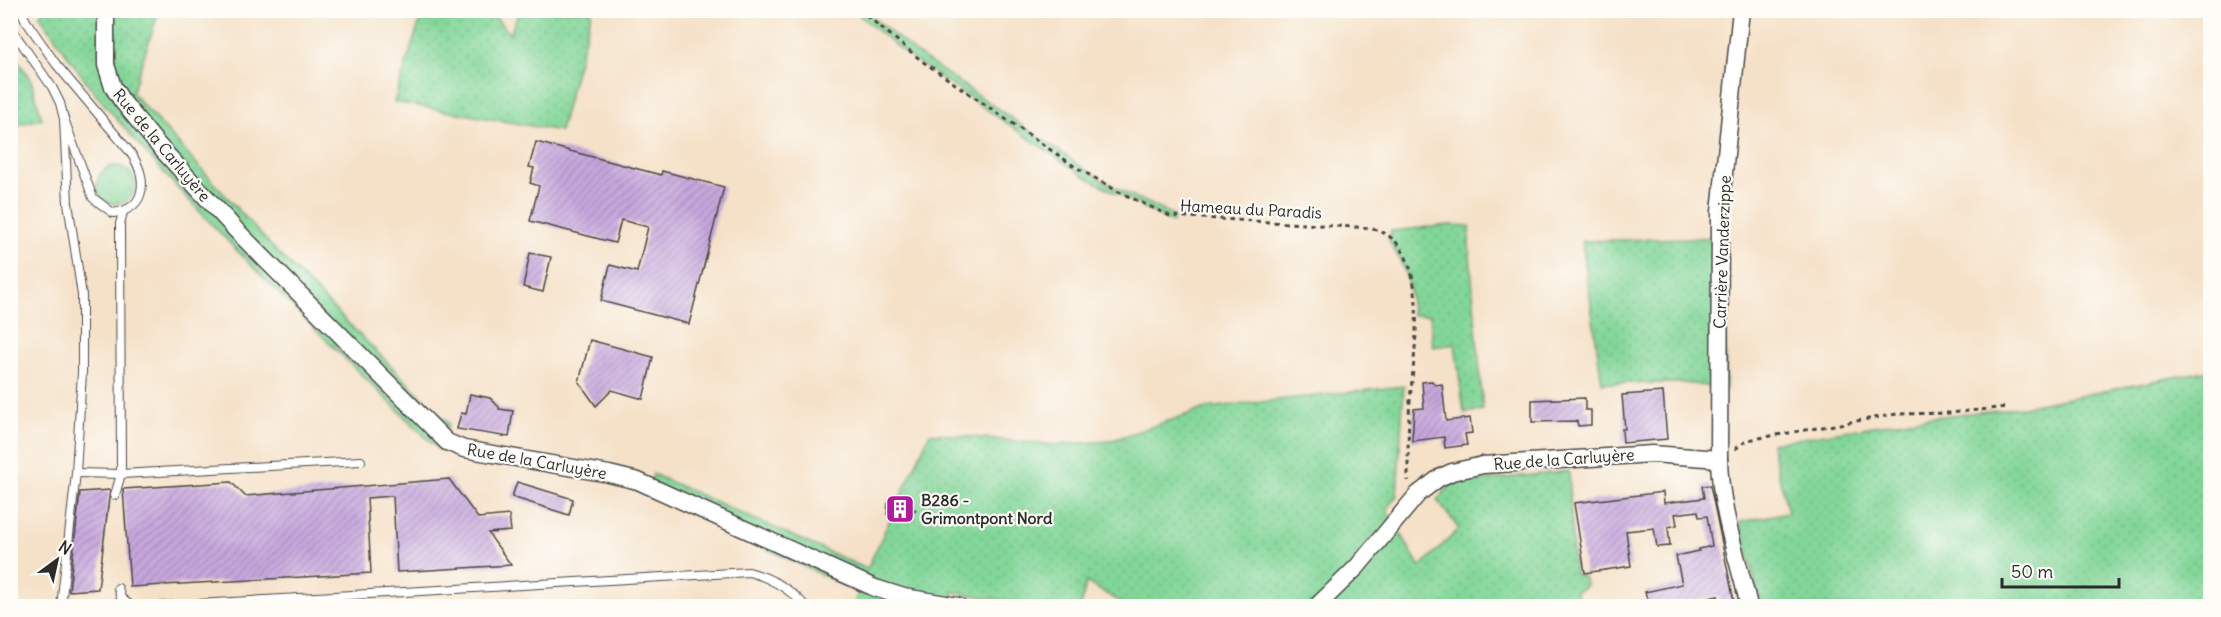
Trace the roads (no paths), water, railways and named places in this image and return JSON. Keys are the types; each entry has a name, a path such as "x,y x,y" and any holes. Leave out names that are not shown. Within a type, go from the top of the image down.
{"street":[{"name":"Rue de la Carluyère","path":"106,10 106,58 109,76 122,101 218,212 447,442 464,449 638,481 883,591 958,606"},
{"name":"Carrière Vanderzippe","path":"1719,459 1720,221 1741,10"},
{"name":"Rue de la Carluyère","path":"1317,606 1357,567 1418,494 1439,478 1452,472 1484,465 1652,454 1719,459"},
{"path":"1719,459 1719,479 1749,606"}],"lane":[{"path":"10,27 52,87 60,103 93,198 113,213 123,212 136,203 141,193 143,183 140,168 130,152 44,49 21,10"},
{"path":"61,606 76,472 82,372 82,295 68,203 64,119"},
{"path":"115,495 121,474 120,224 123,212"},
{"path":"76,472 121,474 361,461"},
{"path":"162,606 749,572 765,576 782,585 804,606"},
{"path":"118,588 121,598 131,606"}],"place":[{"name":"B286 - Grimontpont Nord","path":"900,509"}]}
